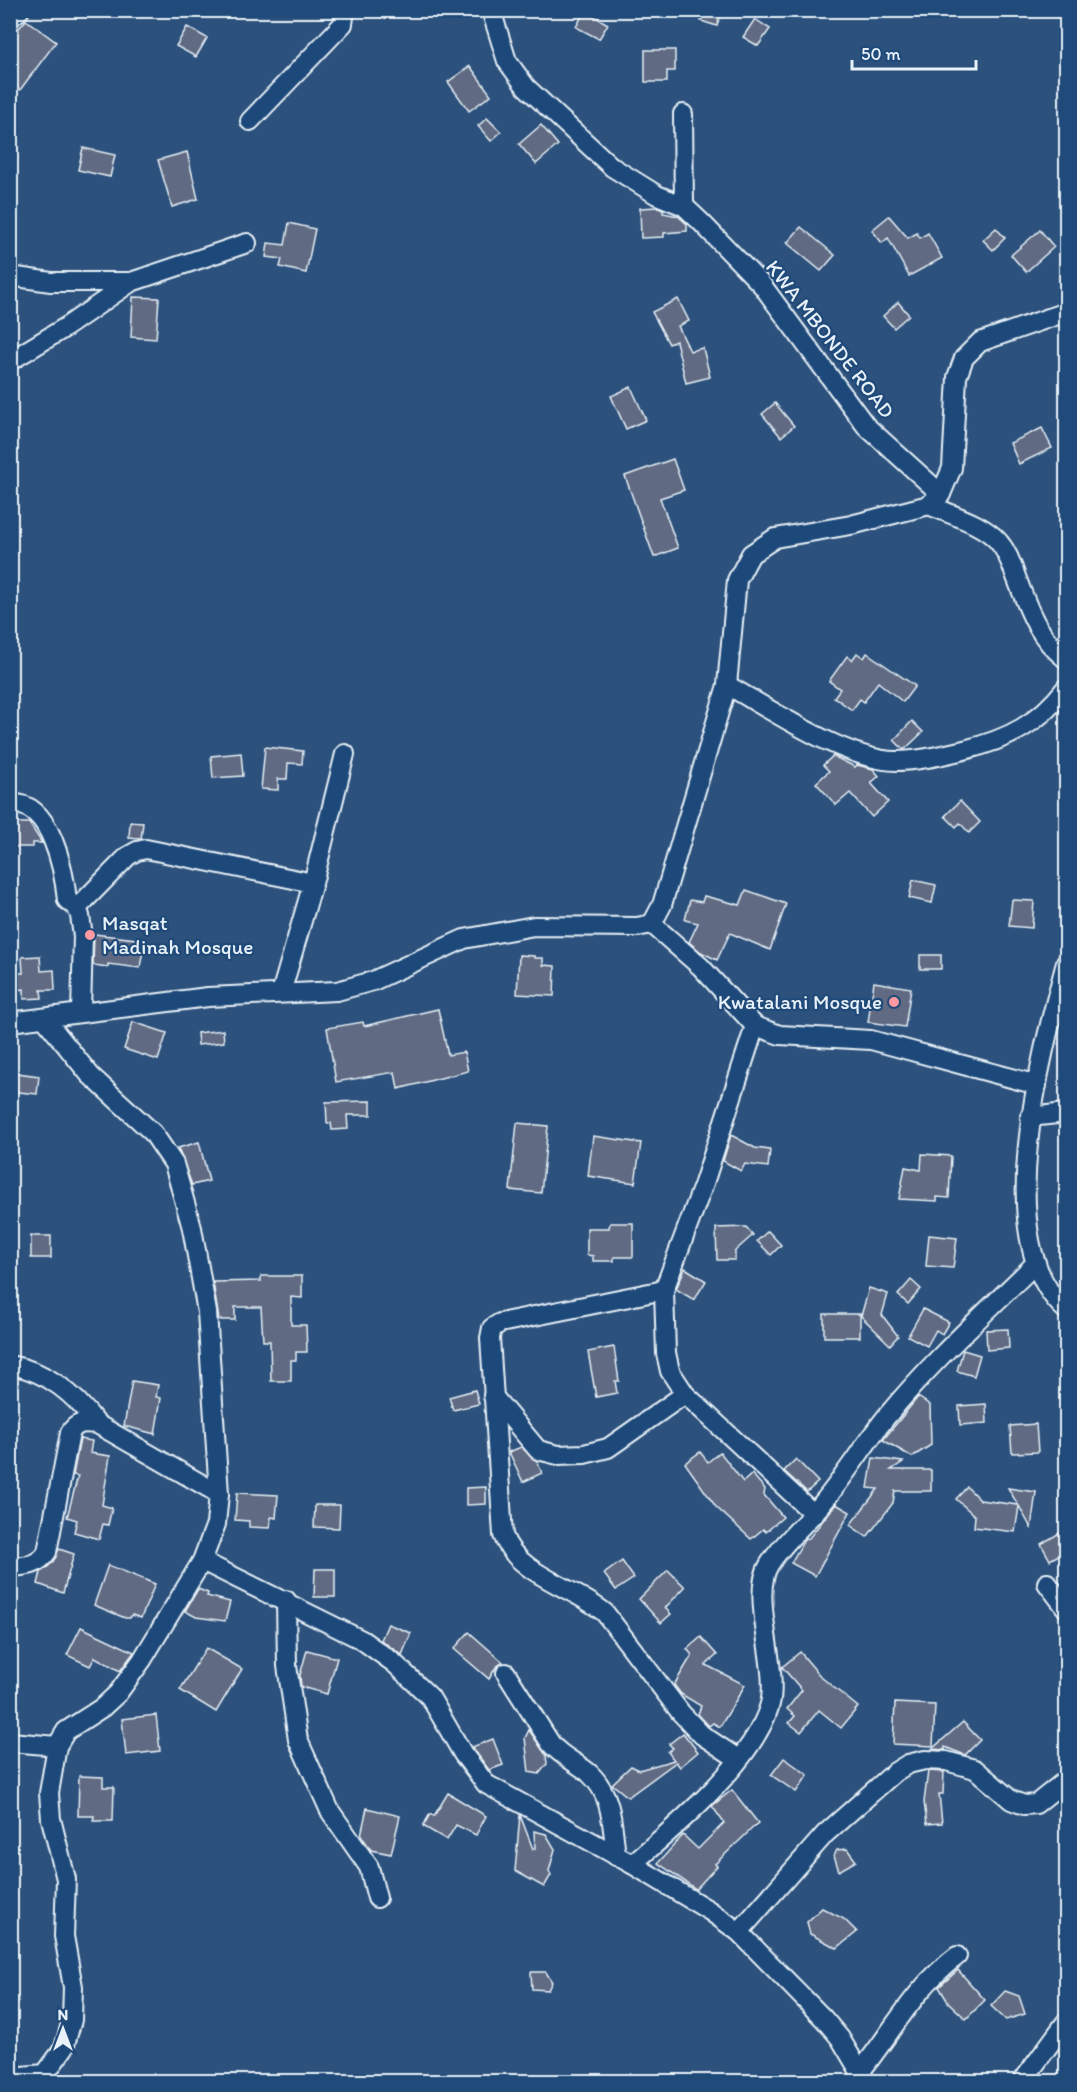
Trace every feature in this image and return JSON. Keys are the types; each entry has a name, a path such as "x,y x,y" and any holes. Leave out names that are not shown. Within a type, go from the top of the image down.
{"street":[{"path":"10,18 20,10"},
{"path":"250,121 342,24 345,10"},
{"name":"KWA MBONDE ROAD","path":"491,10 507,61 526,87 612,167 657,195 684,206 762,285 866,426 935,500 989,533 999,542 1008,556 1036,628 1054,650 1066,659"},
{"path":"683,114 684,206"},
{"path":"10,361 131,282 247,243"},
{"path":"10,276 51,282 131,282"},
{"path":"652,924 662,905 727,685 737,580 751,554 775,538 851,525 935,500 952,468 957,377 964,358 980,342 1066,312"},
{"path":"727,685 847,749 895,761 924,759 1006,737 1030,725 1048,711 1066,688"},
{"path":"281,993 313,883 345,754"},
{"path":"10,804 29,808 51,831 66,883 67,900 77,908 82,936 81,1012"},
{"path":"77,908 128,856 146,849 313,883"},
{"path":"10,1022 208,997 337,991 373,981 464,939 522,928 637,927 652,924"},
{"path":"652,924 701,967 755,1026 780,1035 871,1040 1037,1084"},
{"path":"1066,963 1030,1117 1027,1190 1030,1237 1036,1263 1044,1285 1066,1310"},
{"path":"10,2077 48,2078 64,2048 72,2020 73,1987 64,1936 66,1878 51,1819 49,1793 57,1746 66,1731 103,1707 118,1693 142,1660 202,1562 216,1524 219,1494 207,1312 192,1228 174,1164 153,1133 90,1075 44,1018"},
{"path":"755,1026 704,1183 664,1290 666,1353 670,1371 685,1394 814,1514"},
{"path":"1030,1117 1066,1113"},
{"path":"624,1860 682,1821 738,1759 759,1727 770,1704 771,1685 763,1588 769,1565 814,1514 887,1417 916,1384 1036,1263"},
{"path":"664,1290 500,1323 492,1328 490,1338 493,1396 503,1535 508,1549 520,1563 590,1600 605,1613 681,1713 702,1735 738,1759"},
{"path":"10,1365 46,1375 75,1398 97,1424 219,1494"},
{"path":"493,1396 538,1450 558,1455 584,1454 608,1448 685,1394"},
{"path":"10,1568 29,1566 42,1560 47,1552 70,1433 74,1426 81,1423 97,1424"},
{"path":"202,1562 286,1600 362,1640 394,1663 422,1687 463,1754 486,1784 624,1860 710,1911 739,1932 824,2019 840,2038 863,2077 919,1990 933,1974 957,1956"},
{"path":"1047,1583 1066,1608"},
{"path":"286,1600 287,1666 298,1740 330,1811 369,1868 377,1898"},
{"path":"506,1673 560,1755 588,1773 608,1798 624,1860"},
{"path":"10,1742 57,1746"},
{"path":"739,1932 825,1833 908,1764 926,1760 946,1761 975,1769 1011,1800 1024,1805 1036,1804 1066,1780"},
{"path":"1022,2082 1066,2022"}],"building":[{"path":"704,10 722,10 717,26 701,21"},
{"path":"585,11 608,24 599,39 576,27"},
{"path":"755,19 770,29 758,46 743,37"},
{"path":"26,20 56,42 20,90 10,83 10,30 15,33"},
{"path":"187,27 207,38 196,57 176,46"},
{"path":"645,50 675,50 675,71 667,71 667,82 645,82"},
{"path":"470,66 491,95 469,111 448,82"},
{"path":"487,118 501,132 491,141 478,126"},
{"path":"541,125 558,145 536,164 519,144"},
{"path":"83,148 115,155 110,177 78,170"},
{"path":"187,152 198,199 172,207 158,160"},
{"path":"640,208 663,209 663,213 678,216 687,224 687,231 664,233 664,237 641,238"},
{"path":"889,216 908,238 917,233 920,238 928,233 942,258 909,276 888,238 882,243 872,230"},
{"path":"289,223 315,229 306,273 280,267 282,259 266,257 268,243 285,245"},
{"path":"801,227 835,255 821,271 787,243"},
{"path":"996,228 1005,238 993,250 983,240"},
{"path":"1040,230 1054,247 1026,272 1011,255"},
{"path":"133,297 159,298 156,339 131,337"},
{"path":"678,299 689,321 678,326 690,351 703,348 710,377 686,383 676,341 669,344 652,312"},
{"path":"898,302 909,315 894,328 883,316"},
{"path":"631,387 646,420 626,429 611,396"},
{"path":"775,403 794,426 781,437 762,414"},
{"path":"1042,428 1052,448 1019,464 1010,443"},
{"path":"673,459 684,490 660,498 678,548 654,557 625,476"},
{"path":"857,653 864,658 867,653 915,686 903,702 878,682 864,702 860,699 852,710 834,697 840,689 829,681 847,656 852,660"},
{"path":"912,721 923,732 904,750 894,740"},
{"path":"265,747 303,751 302,764 288,763 287,779 278,779 278,790 261,789"},
{"path":"241,753 243,776 213,778 211,756"},
{"path":"833,756 855,767 857,765 873,769 879,776 871,783 888,802 872,817 850,793 836,805 816,783 829,771 823,765"},
{"path":"960,801 980,822 969,833 960,823 956,827 945,816"},
{"path":"130,822 143,823 141,839 129,838"},
{"path":"10,823 29,823 42,843 33,843 33,847 10,847"},
{"path":"913,880 936,885 932,903 909,898"},
{"path":"746,890 786,904 770,950 730,933 717,960 701,952 689,942 698,923 685,920 690,900 702,902 704,896 740,905"},
{"path":"1012,900 1034,901 1032,928 1009,926"},
{"path":"94,934 136,939 135,948 143,949 140,968 108,964 108,967 93,965"},
{"path":"519,955 543,958 543,965 555,966 554,996 517,994"},
{"path":"920,955 941,955 941,969 920,969"},
{"path":"40,956 41,971 54,970 55,990 41,990 42,998 24,999 24,989 16,990 15,973 23,973 22,957"},
{"path":"874,982 911,988 905,1027 868,1022"},
{"path":"438,1009 448,1055 464,1052 468,1071 398,1089 395,1072 336,1082 327,1028 363,1022 364,1026"},
{"path":"133,1022 167,1033 158,1060 124,1049"},
{"path":"223,1030 224,1042 198,1045 197,1033"},
{"path":"10,1072 39,1076 37,1094 10,1091"},
{"path":"371,1101 371,1115 347,1115 348,1129 332,1130 331,1123 327,1123 326,1102"},
{"path":"517,1123 548,1126 541,1193 510,1190"},
{"path":"731,1135 755,1148 770,1150 768,1167 745,1164 741,1171 723,1161"},
{"path":"593,1136 641,1143 635,1183 588,1176"},
{"path":"199,1142 209,1181 192,1185 178,1148"},
{"path":"922,1154 951,1156 949,1198 937,1197 937,1201 899,1199 905,1167 921,1170"},
{"path":"610,1223 633,1223 633,1257 614,1257 614,1261 593,1261 593,1256 587,1255 587,1228 609,1228"},
{"path":"746,1227 753,1235 735,1251 735,1260 717,1260 716,1228"},
{"path":"768,1231 781,1245 771,1255 757,1241"},
{"path":"929,1235 957,1238 953,1268 926,1266"},
{"path":"31,1236 51,1236 51,1258 31,1258"},
{"path":"685,1268 706,1281 694,1300 676,1289"},
{"path":"261,1276 302,1276 302,1298 291,1297 291,1325 306,1325 307,1352 296,1352 296,1360 291,1360 291,1381 271,1381 270,1341 263,1341 261,1307 235,1307 235,1320 219,1320 213,1282 261,1281"},
{"path":"911,1280 921,1289 908,1304 898,1295"},
{"path":"869,1288 888,1294 882,1315 898,1336 890,1345 861,1316"},
{"path":"923,1309 949,1322 942,1334 936,1330 927,1346 908,1336"},
{"path":"824,1314 860,1314 860,1337 824,1337"},
{"path":"1008,1329 1009,1348 987,1350 986,1330"},
{"path":"614,1347 619,1381 615,1381 617,1393 596,1397 588,1352"},
{"path":"963,1350 980,1355 974,1376 957,1371"},
{"path":"132,1381 158,1385 156,1397 161,1398 155,1434 124,1426"},
{"path":"475,1390 479,1404 453,1410 449,1397"},
{"path":"918,1397 930,1405 931,1445 912,1457 883,1440"},
{"path":"986,1404 987,1423 960,1425 959,1406"},
{"path":"1036,1424 1038,1452 1012,1453 1010,1426"},
{"path":"80,1439 92,1441 90,1453 110,1456 102,1505 112,1508 108,1525 103,1524 99,1539 74,1532 77,1520 67,1517 78,1476 73,1475"},
{"path":"521,1447 537,1461 542,1473 523,1482 509,1452"},
{"path":"700,1452 708,1462 720,1452 743,1482 752,1474 765,1489 764,1495 783,1517 766,1532 763,1529 751,1539 716,1507 685,1463"},
{"path":"873,1458 903,1462 891,1470 931,1470 931,1491 895,1491 893,1503 867,1537 850,1525 878,1489 868,1488"},
{"path":"796,1459 818,1482 807,1492 784,1471"},
{"path":"486,1487 486,1504 466,1505 466,1488"},
{"path":"967,1487 980,1500 1018,1505 1008,1488 1036,1492 1031,1528 1019,1506 1015,1532 974,1527 975,1516 956,1499"},
{"path":"237,1493 278,1495 276,1518 271,1517 270,1528 249,1527 249,1521 235,1520"},
{"path":"836,1504 850,1512 815,1576 791,1563 804,1540 809,1538"},
{"path":"315,1505 340,1505 339,1528 314,1527"},
{"path":"1066,1529 1066,1551 1050,1560 1041,1544"},
{"path":"59,1549 74,1554 63,1593 38,1584 41,1572 52,1563"},
{"path":"622,1561 634,1578 616,1590 604,1574"},
{"path":"108,1565 155,1584 141,1618 132,1615 130,1618 125,1618 94,1605"},
{"path":"315,1569 335,1569 335,1597 314,1597"},
{"path":"668,1570 685,1587 665,1608 671,1614 661,1623 639,1599"},
{"path":"198,1589 208,1593 207,1596 230,1602 225,1621 196,1617 185,1611"},
{"path":"388,1624 411,1633 402,1655 381,1640"},
{"path":"81,1627 134,1652 120,1671 95,1657 90,1666 67,1655"},
{"path":"469,1632 503,1662 496,1667 489,1679 454,1649"},
{"path":"701,1637 717,1655 706,1665 745,1685 720,1727 713,1723 709,1726 698,1714 701,1706 681,1694 674,1685 692,1655 687,1649"},
{"path":"206,1648 242,1669 216,1712 180,1690"},
{"path":"307,1650 337,1658 327,1694 301,1687 300,1675"},
{"path":"800,1652 821,1677 858,1707 841,1728 819,1710 801,1732 789,1723 795,1716 787,1709 802,1690 782,1667"},
{"path":"895,1703 935,1705 933,1746 893,1744"},
{"path":"156,1715 160,1751 126,1755 122,1719"},
{"path":"963,1722 980,1740 965,1755 945,1747 945,1750 932,1749"},
{"path":"529,1730 546,1755 547,1764 539,1774 529,1772 525,1738"},
{"path":"683,1733 698,1752 680,1767 676,1762 628,1797 612,1784 631,1766 639,1770 674,1760 668,1752 673,1748 669,1744"},
{"path":"493,1739 503,1765 489,1770 472,1747"},
{"path":"784,1758 808,1775 796,1792 771,1775"},
{"path":"928,1771 944,1772 943,1794 939,1794 942,1823 927,1824 924,1802"},
{"path":"79,1776 103,1777 103,1787 114,1787 113,1821 93,1821 94,1816 78,1816"},
{"path":"732,1790 758,1823 715,1864 717,1866 696,1889 658,1863 683,1835 698,1849 724,1823 712,1806"},
{"path":"448,1793 486,1816 476,1835 456,1825 447,1840 423,1826 430,1814 434,1816"},
{"path":"367,1808 400,1816 391,1854 371,1850 361,1835"},
{"path":"520,1815 533,1849 535,1848 534,1831 546,1834 555,1849 549,1871 551,1875 544,1887 515,1871"},
{"path":"847,1849 856,1861 839,1871 834,1856 837,1850"},
{"path":"822,1908 844,1919 857,1932 837,1948 810,1934 807,1922"},
{"path":"958,1970 985,2000 966,2019 948,2002 939,1987"},
{"path":"531,1972 546,1972 552,1982 548,1990 532,1989"},
{"path":"1005,1991 1019,1996 1025,2014 1006,2020 991,2006"}],"place":[{"name":"Masqat Madinah Mosque","path":"90,935"},
{"name":"Kwatalani Mosque","path":"894,1002"}]}
